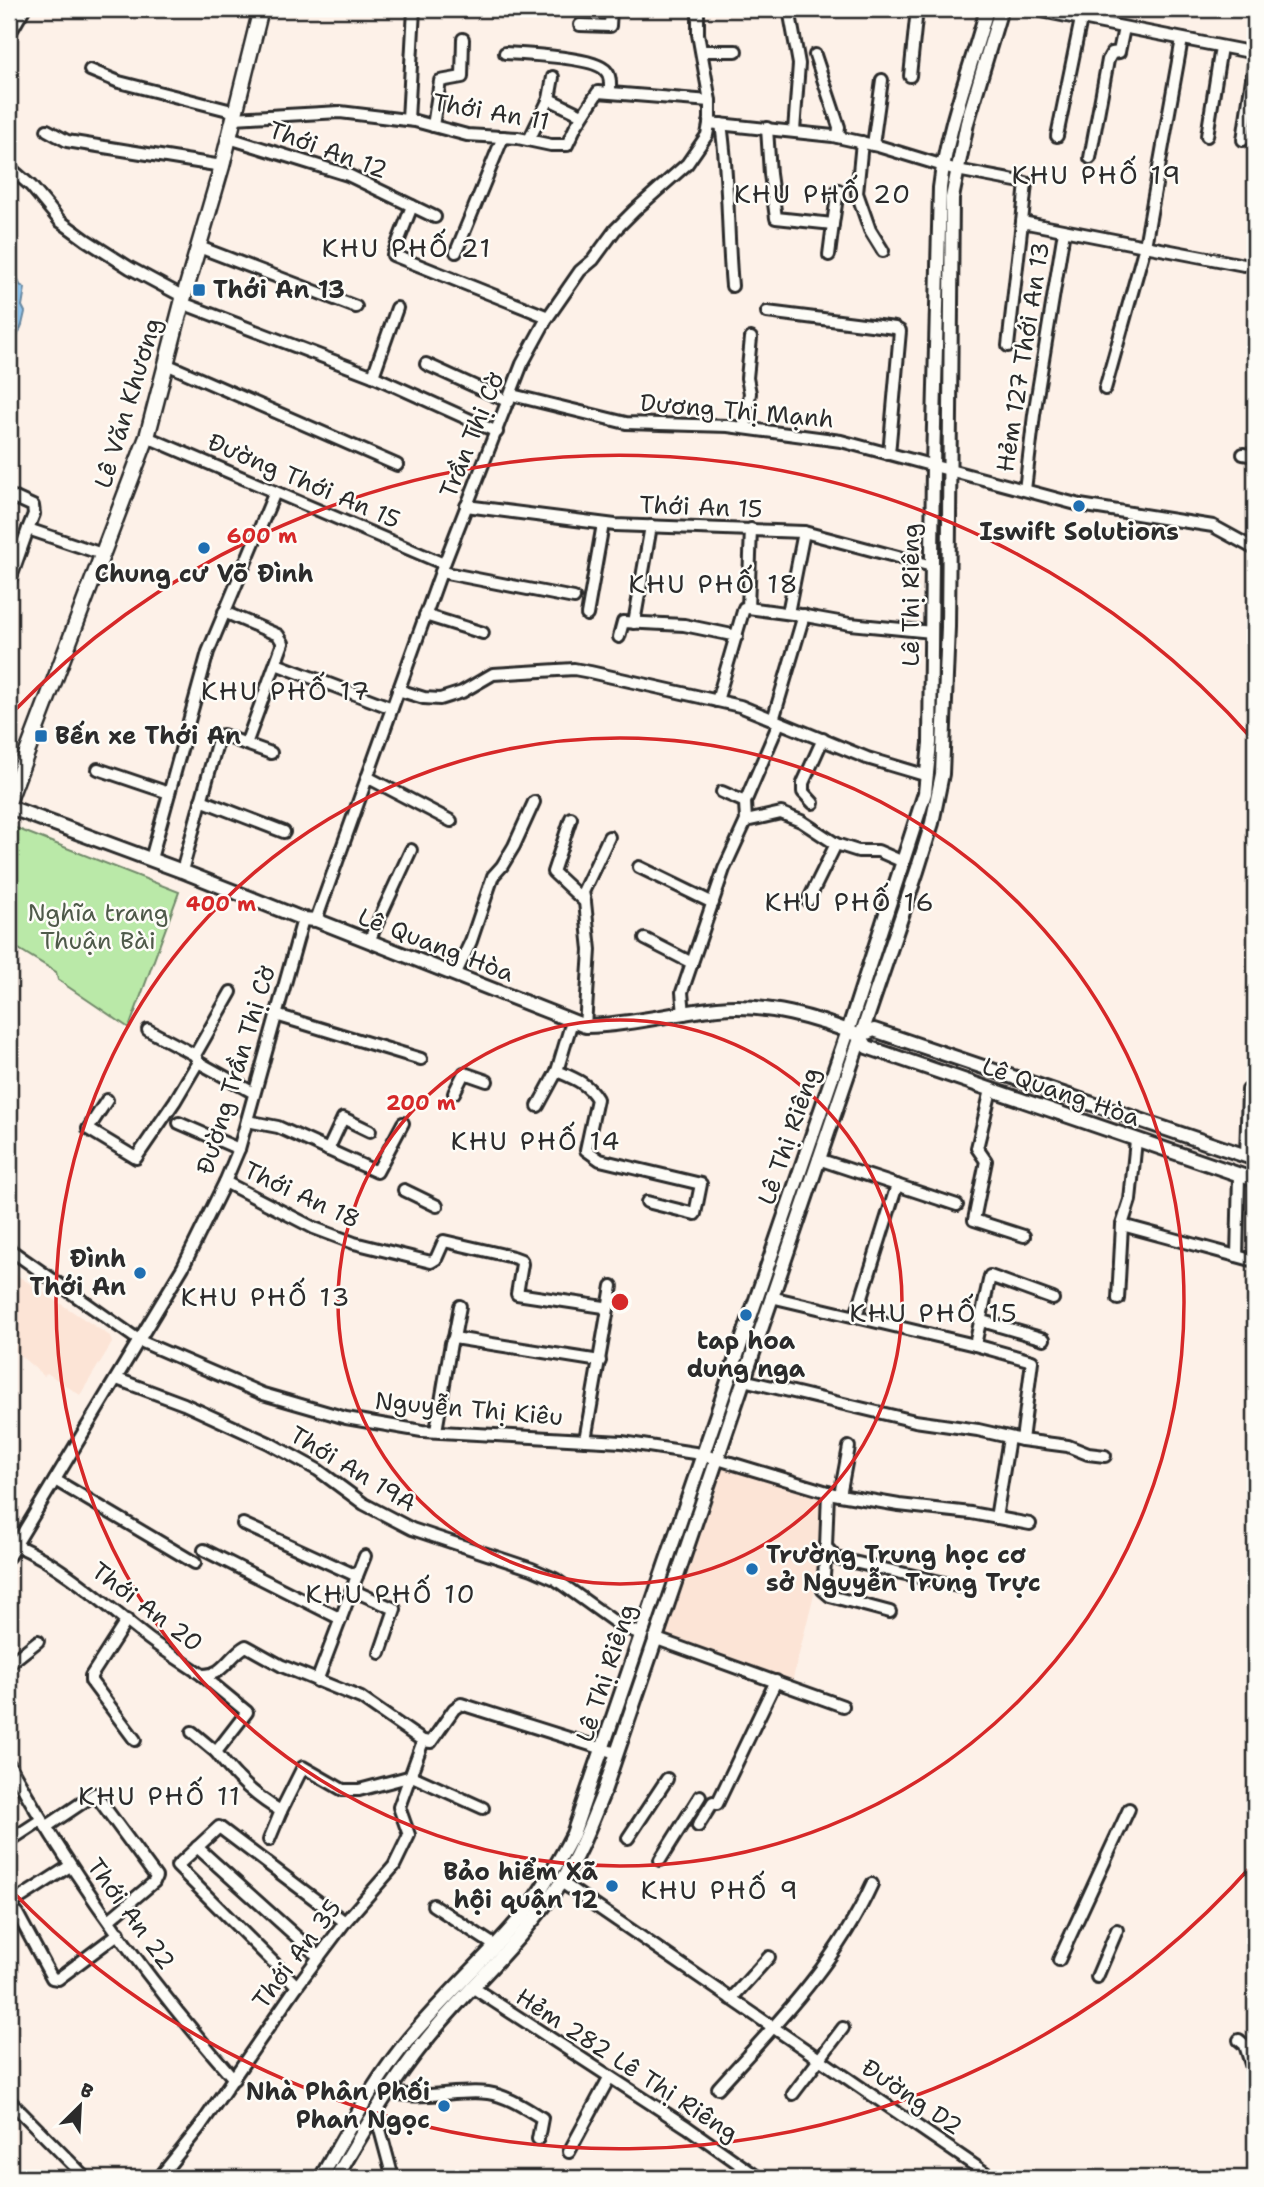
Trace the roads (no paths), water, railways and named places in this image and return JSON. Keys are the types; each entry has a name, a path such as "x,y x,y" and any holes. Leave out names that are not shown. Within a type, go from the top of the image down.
{"main road":[{"name":"Lê Văn Khương","path":"9,800 147,437 222,166 261,9"}],"street":[{"path":"9,35 24,9"},
{"path":"408,120 414,9"},
{"path":"580,25 610,26 611,9"},
{"name":"Trần Thị Cờ","path":"310,919 367,777 442,568 511,399 522,364 548,317 580,271 593,260 615,230 687,164 715,124 698,34 698,9"},
{"path":"789,9 799,64 794,131"},
{"path":"910,76 917,9"},
{"name":"Lê Thị Riêng","path":"336,2178 375,2110 381,2088 530,1925 561,1882 586,1835 818,1159 901,861 925,793 928,773 939,214 943,164 987,9"},
{"name":"Lê Thị Riêng","path":"321,2178 381,2088 404,2046 521,1917 540,1893 564,1852 586,1801 701,1454 854,1033 917,871 938,799 942,774 948,627 952,198 967,123 1001,9"},
{"path":"1031,9 1255,56 1243,140"},
{"path":"1057,136 1081,19"},
{"path":"1090,158 1108,61 1112,53 1119,52 1124,28"},
{"path":"433,126 440,81 462,77 463,39"},
{"path":"1105,389 1145,246 1182,39"},
{"path":"1207,136 1221,47"},
{"path":"702,51 736,51"},
{"path":"505,53 562,58 601,67 609,76 610,92 710,101"},
{"path":"815,55 839,127 838,137"},
{"name":"Thới An 11","path":"90,70 119,82 235,115 340,111 408,120 467,135 567,145 582,115 598,92 610,92"},
{"path":"529,140 549,99 553,78"},
{"path":"882,80 857,192 870,230 883,251"},
{"path":"549,99 582,115"},
{"path":"732,286 727,233 728,195 715,124 838,137 957,170 1026,183 1009,346"},
{"path":"767,128 776,218 833,224"},
{"path":"47,131 77,143 222,166"},
{"path":"456,252 503,137"},
{"name":"Thới An 12","path":"229,138 348,175 435,217"},
{"path":"9,167 31,186 60,221 183,300 373,376 496,432"},
{"path":"829,255 838,190"},
{"path":"412,206 393,255 548,317"},
{"path":"1021,222 1244,265"},
{"name":"Hẻm 127 Thới An 13","path":"1025,490 1034,415 1064,231"},
{"path":"198,247 356,307"},
{"path":"373,376 397,307"},
{"path":"768,312 895,328 900,331 889,454"},
{"path":"745,428 750,394 747,378 751,338"},
{"path":"166,364 397,465"},
{"name":"Dương Thị Mạnh","path":"426,364 511,399 626,423 745,428 841,441 1080,505 1213,526 1255,548"},
{"name":"Đường Thới An 15","path":"147,437 442,568 574,598"},
{"path":"1243,454 1255,456"},
{"path":"151,859 208,652 275,492"},
{"path":"9,495 33,506 34,514 9,583"},
{"name":"Thới An 15","path":"466,506 603,524 804,532 932,566"},
{"path":"587,615 603,524"},
{"path":"634,622 651,526"},
{"path":"28,529 102,554"},
{"path":"748,608 751,530"},
{"path":"788,613 804,532"},
{"path":"9,548 21,553"},
{"path":"717,701 744,608 850,624 932,632"},
{"path":"224,612 279,636 283,643 246,744"},
{"path":"425,615 483,633"},
{"path":"684,1014 682,992 724,869 746,821 745,802 776,722 804,615"},
{"path":"619,637 623,622 684,625 737,636"},
{"path":"276,664 392,708"},
{"path":"398,691 440,699 462,692 493,674 574,669 740,706 867,758 921,774 928,773"},
{"path":"182,871 219,736 223,735 271,753"},
{"path":"813,803 803,792 803,783 823,739"},
{"path":"98,769 169,793"},
{"path":"367,777 451,821"},
{"path":"723,792 745,802"},
{"path":"201,800 284,832"},
{"path":"455,975 471,941 493,876 514,846 534,802"},
{"name":"Lê Quang Hòa","path":"9,807 310,919 578,1023 607,1026 719,1007 753,1007 803,1017 854,1033 874,1030 1251,1157"},
{"path":"746,821 781,813 836,844 858,852 878,850 901,861"},
{"path":"571,818 553,872 585,902"},
{"path":"538,1106 557,1072 578,1023 590,950 583,892 609,837"},
{"path":"808,901 836,844"},
{"path":"369,942 411,850"},
{"path":"639,867 713,902"},
{"name":"Đường Trần Thị Cờ","path":"9,1556 183,1267 225,1182 239,1150 276,1015 310,919"},
{"path":"645,939 692,963"},
{"path":"107,1100 88,1129 136,1158 176,1101 231,992"},
{"path":"276,1015 421,1059"},
{"path":"148,1030 254,1093"},
{"name":"Lê Quang Hòa","path":"854,1033 866,1047 1255,1180"},
{"path":"557,1072 579,1080 592,1090 597,1099 586,1150 600,1160 701,1184 695,1214 647,1202"},
{"path":"454,1093 464,1073 487,1081"},
{"path":"991,1090 977,1148 986,1161 974,1220 1024,1236"},
{"path":"1248,1090 1251,1157"},
{"path":"328,1150 343,1118 370,1131"},
{"path":"247,1121 278,1127 377,1172 403,1123"},
{"path":"179,1122 239,1150"},
{"path":"1118,1298 1122,1225 1130,1199 1136,1140"},
{"path":"818,1159 957,1205"},
{"path":"1237,1256 1240,1174"},
{"name":"Thới An 18","path":"225,1182 314,1228 354,1243 431,1262 436,1259 444,1241 513,1256 521,1260 522,1265 517,1294 604,1307 607,1312"},
{"path":"856,1316 897,1185"},
{"path":"404,1190 437,1206"},
{"path":"1122,1225 1255,1261"},
{"name":"Nguyễn Thị Kiêu","path":"9,1249 140,1341 263,1394 346,1418 436,1432 622,1442 701,1454 840,1495 1030,1524"},
{"path":"975,1345 990,1276 1052,1299"},
{"path":"585,1440 612,1286"},
{"path":"771,1297 1032,1360 1021,1440"},
{"path":"436,1432 460,1306"},
{"path":"982,1321 1044,1339"},
{"path":"454,1338 600,1361"},
{"name":"Thới An 19A","path":"117,1379 184,1404 269,1443 318,1470 363,1504 412,1530 533,1569 619,1625 640,1634"},
{"path":"743,1380 915,1421 1068,1446 1088,1454 1105,1456"},
{"path":"996,1518 1009,1438"},
{"path":"840,1495 849,1447"},
{"path":"55,1480 195,1563"},
{"path":"828,1492 823,1590 830,1596 890,1612"},
{"path":"243,1524 357,1576"},
{"name":"Thới An 20","path":"16,1545 75,1578 149,1639 202,1675 213,1675 226,1665 241,1647 246,1646 282,1666 360,1698 423,1741"},
{"path":"826,1547 836,1558 958,1586"},
{"path":"204,1550 341,1619"},
{"path":"317,1681 365,1556"},
{"path":"352,1590 396,1609 380,1653"},
{"path":"127,1620 91,1676 91,1681 135,1740"},
{"path":"654,1638 843,1706"},
{"path":"9,1664 38,1641"},
{"path":"202,1675 247,1712 216,1752"},
{"path":"698,1826 715,1803 776,1681"},
{"path":"423,1741 431,1742 454,1709 461,1704 616,1753"},
{"path":"192,1732 216,1752 233,1775 268,1804 281,1811"},
{"name":"Thới An 35","path":"159,2178 200,2128 319,1956 394,1866 410,1835 400,1807 423,1741"},
{"name":"Thới An 22","path":"9,1764 70,1866 189,2028 234,2079"},
{"path":"269,1840 303,1767 343,1790 359,1790 412,1776 483,1808"},
{"path":"628,1838 667,1779"},
{"path":"9,1841 95,1794 156,1877 155,1882 109,1920"},
{"path":"660,1860 700,1796"},
{"path":"1059,1960 1129,1809"},
{"path":"297,1986 177,1866 219,1827 345,1922"},
{"path":"197,1847 319,1956"},
{"path":"70,1866 13,1909 51,1978 58,1979 119,1933"},
{"name":"Đường D2","path":"561,1882 993,2178"},
{"path":"718,2088 824,1968 856,1919 872,1884"},
{"path":"433,1905 494,1945"},
{"path":"1097,1977 1117,1930"},
{"path":"731,1999 769,1958"},
{"name":"Hẻm 282 Lê Thị Riêng","path":"472,1987 687,2127 759,2178"},
{"path":"793,2094 844,2028"},
{"path":"1239,2040 1245,2045 1255,2077"},
{"path":"569,2152 609,2078"},
{"path":"381,2088 422,2095 486,2093 501,2096 522,2105 542,2119 538,2139"},
{"path":"9,2100 86,2178"},
{"path":"375,2110 393,2178"}],"water":[{"path":"9,241 18,280 25,288 22,306 25,312 9,356"}],"place":[{"name":"Thới An 13","path":"199,290"},
{"name":"Iswift Solutions","path":"1079,506"},
{"name":"Chung cư Võ Đình","path":"204,548"},
{"name":"Bến xe Thới An","path":"41,736"},
{"name":"Đình Thới An","path":"140,1273"},
{"name":"tap hoa dung nga","path":"746,1315"},
{"name":"Trường Trung học cơ sở Nguyễn Trung Trực","path":"752,1569"},
{"name":"Bảo hiểm Xã hội quận 12","path":"612,1886"},
{"name":"Nhà Phân Phối Phan Ngọc","path":"444,2106"}],"district":[{"name":"KHU PHỐ 19","path":"1097,174"},
{"name":"KHU PHỐ 20","path":"823,193"},
{"name":"KHU PHỐ 21","path":"407,247"},
{"name":"KHU PHỐ 18","path":"714,583"},
{"name":"KHU PHỐ 17","path":"286,690"},
{"name":"KHU PHỐ 16","path":"850,901"},
{"name":"KHU PHỐ 14","path":"536,1140"},
{"name":"KHU PHỐ 13","path":"266,1296"},
{"name":"KHU PHỐ 15","path":"934,1312"},
{"name":"KHU PHỐ 10","path":"391,1593"},
{"name":"KHU PHỐ 11","path":"160,1795"},
{"name":"KHU PHỐ 9","path":"720,1889"}],"park label":[{"name":"Nghĩa trang Thuận Bài","path":"98,927"}]}
